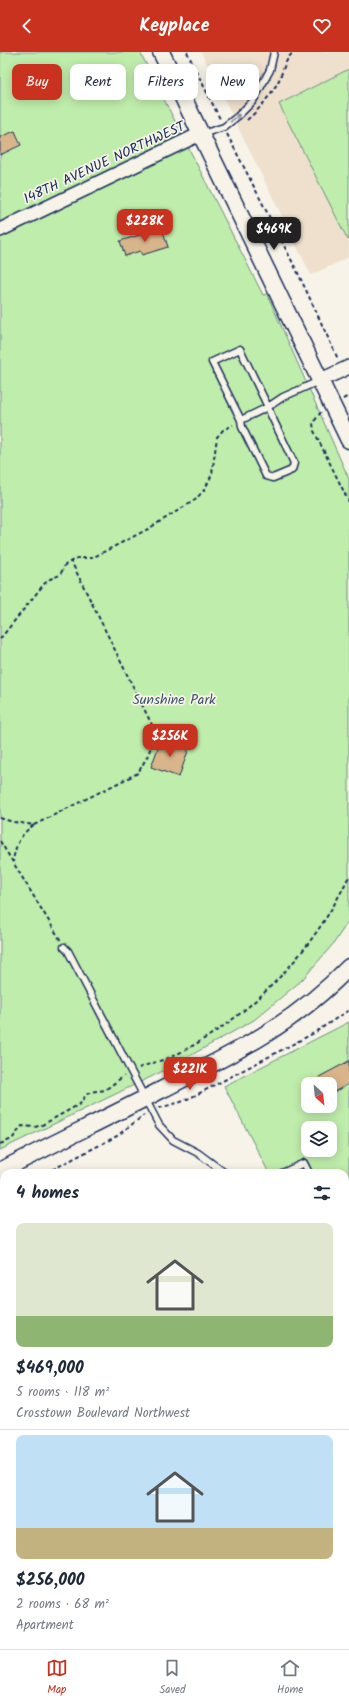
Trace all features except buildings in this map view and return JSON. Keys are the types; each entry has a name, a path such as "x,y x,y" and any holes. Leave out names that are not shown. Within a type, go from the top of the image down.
{"street":[{"path":"161,52 349,440"},
{"name":"148TH AVENUE NORTHWEST","path":"0,230 200,134"},
{"path":"321,380 344,364"},
{"path":"2,1169 234,1053 285,1023 330,987 349,967"}],"lane":[{"path":"200,134 224,127 246,108 258,94 270,70 274,52"},
{"path":"240,349 294,463 292,470 273,478 266,476 242,427 241,420 212,362 240,349"},
{"path":"241,420 268,407 283,397 321,380"},
{"path":"64,947 68,951 159,1125 173,1140 198,1153 219,1169"},
{"path":"291,1169 304,1163 307,1169"}],"path":[{"path":"187,52 219,118"},
{"path":"229,136 344,364"},
{"path":"325,409 315,419 313,426 349,502"},
{"path":"0,639 44,584 50,579 60,575 65,565 77,558 92,558 148,529 195,500 206,489 212,474 217,437 223,430 241,420"},
{"path":"13,862 14,851 20,838 34,825 138,773 148,755 156,733 71,561"},
{"path":"0,818 13,822 34,825"},
{"path":"0,841 64,947"},
{"path":"137,1069 173,1056 205,1037 249,1006 279,978 310,941 330,913 349,876"},
{"path":"161,1107 187,1099 282,1050 328,1025 349,1010"},
{"path":"0,1144 12,1139 22,1126 26,1125 35,1127 42,1125 80,1104 90,1092 105,1090 126,1075"},
{"path":"54,1169 117,1136 143,1116"}],"shaded area":[{"path":"201,52 349,52 349,257 311,275 225,100 259,100 259,64 207,64"}],"green space":[{"name":"Sunshine Park","path":"0,52 140,52 146,64 134,64 134,100 164,100 263,295 267,294 349,479 349,920 334,943 302,980 254,1020 161,1072 0,1150"},
{"path":"349,69 349,239 348,240 279,104"},
{"path":"349,1022 349,1169 267,1169 224,1086"}]}
